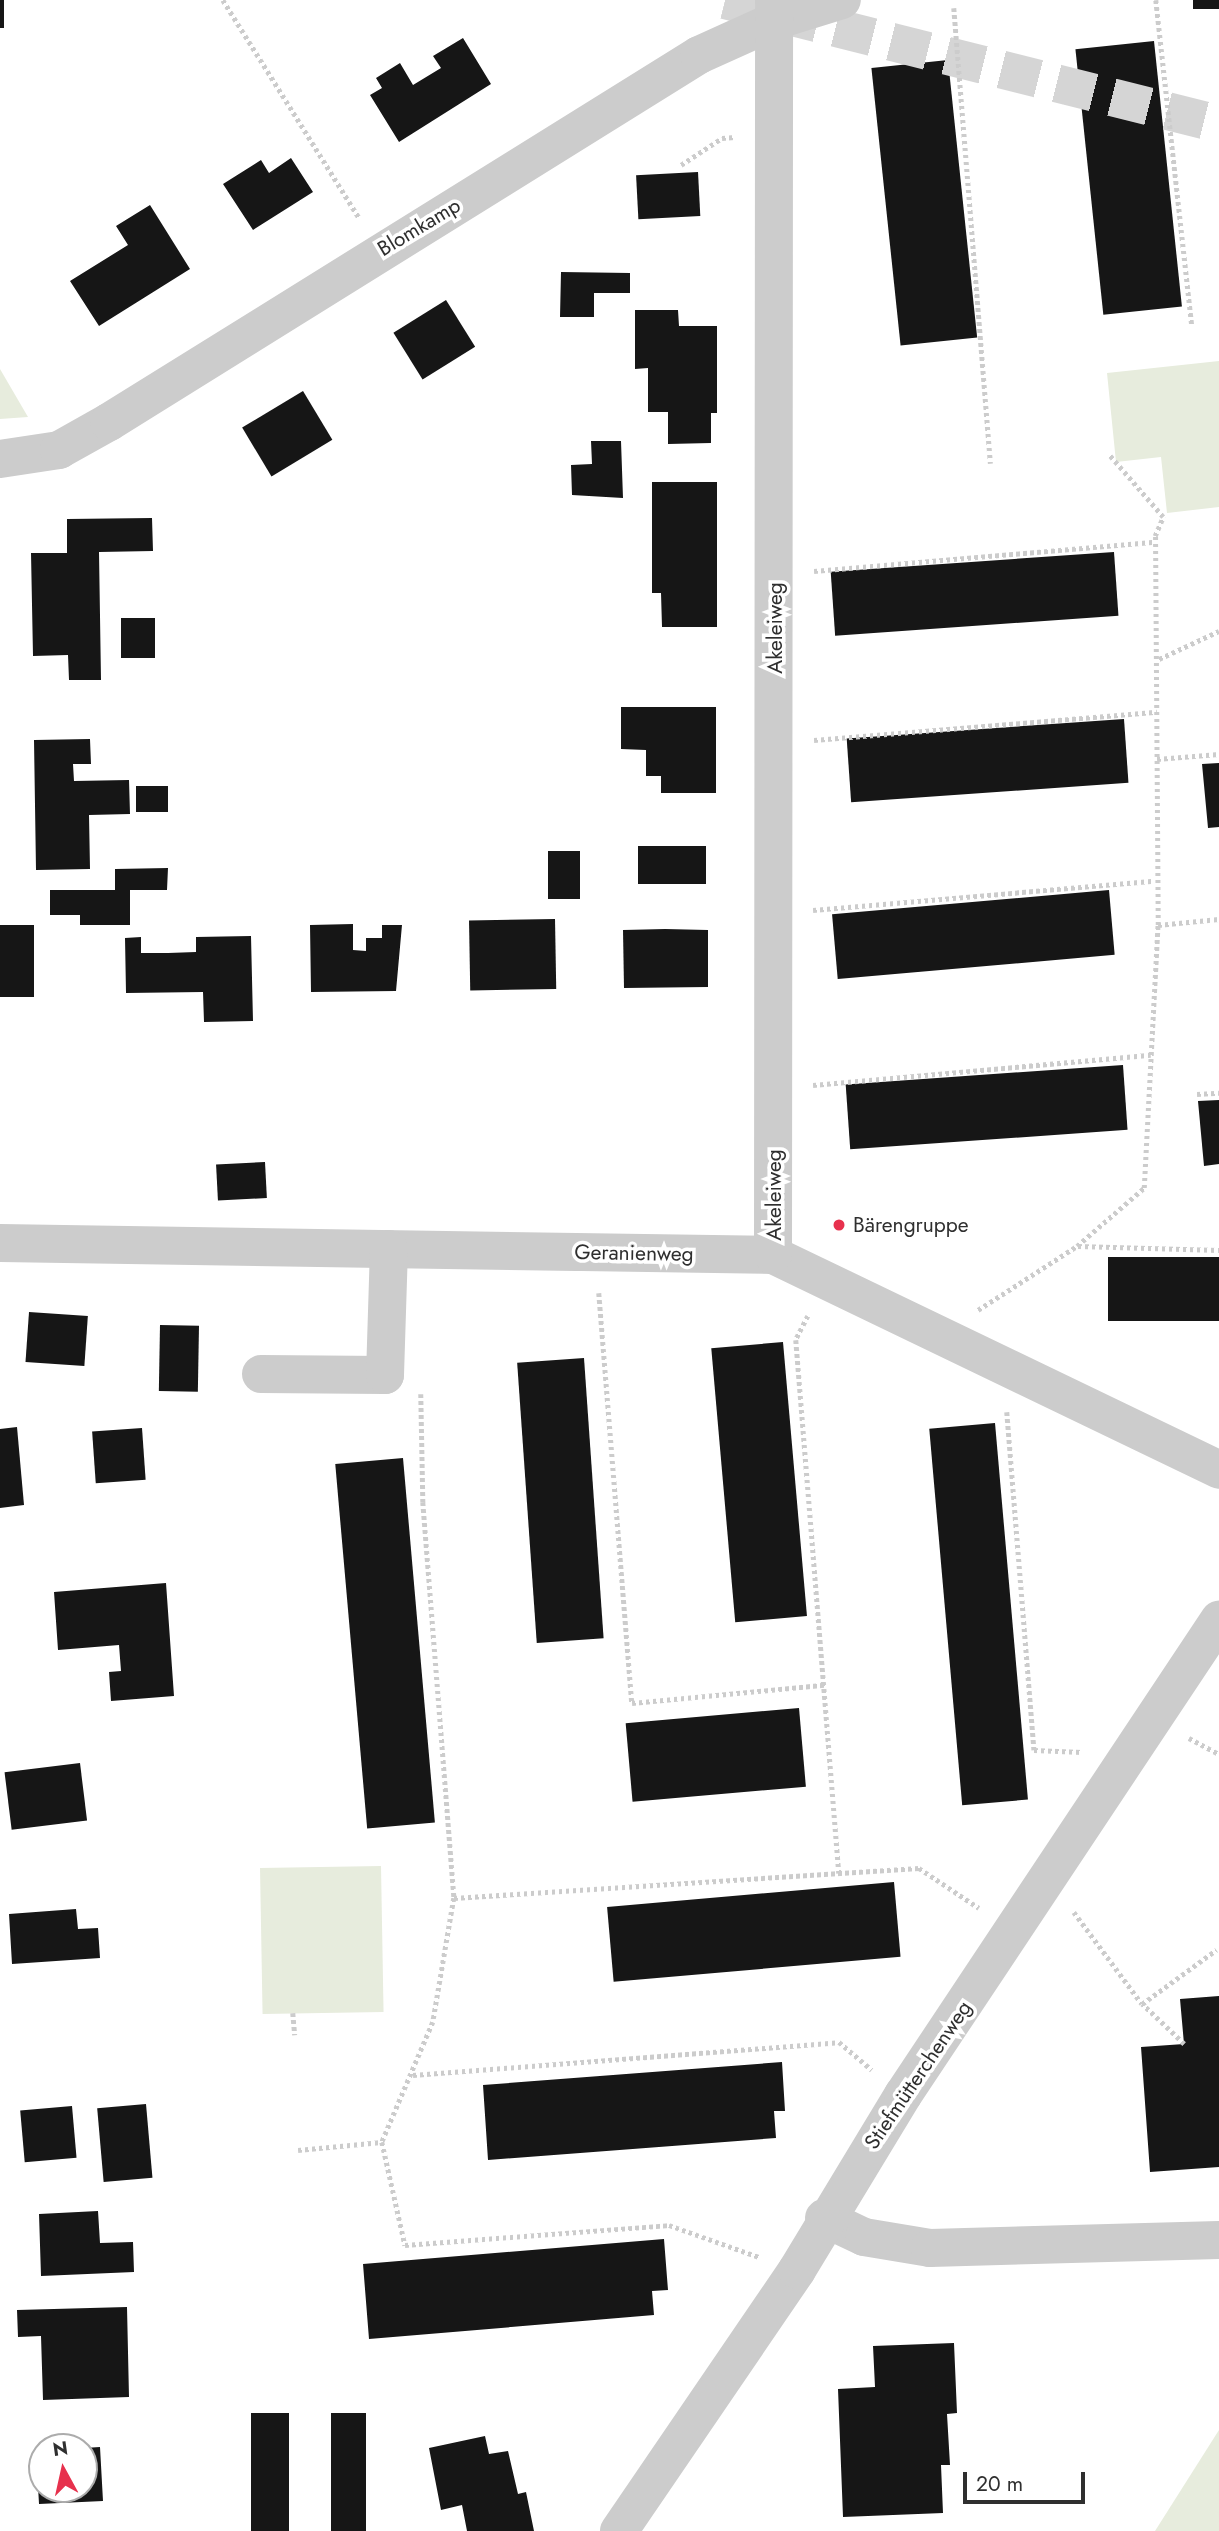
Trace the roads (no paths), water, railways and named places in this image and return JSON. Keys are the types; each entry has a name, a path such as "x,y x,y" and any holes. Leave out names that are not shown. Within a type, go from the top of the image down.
{"street":[{"name":"Blomkamp","path":"2,464 59,450 109,422 645,86 774,11 842,0"},
{"name":"Akeleiweg","path":"774,11 774,1255"},
{"name":"Geranienweg","path":"0,1243 774,1255 942,1333 1219,1470"},
{"path":"261,1374 385,1375 389,1250"},
{"name":"Stiefmütterchenweg","path":"619,2531 797,2270 824,2218 903,2095 1051,1880 1219,1619"},
{"path":"824,2218 863,2238 930,2248 1219,2240"}],"tunnel":[{"path":"725,0 1219,124"}],"place":[{"name":"Bärengruppe","path":"839,1225"}]}
